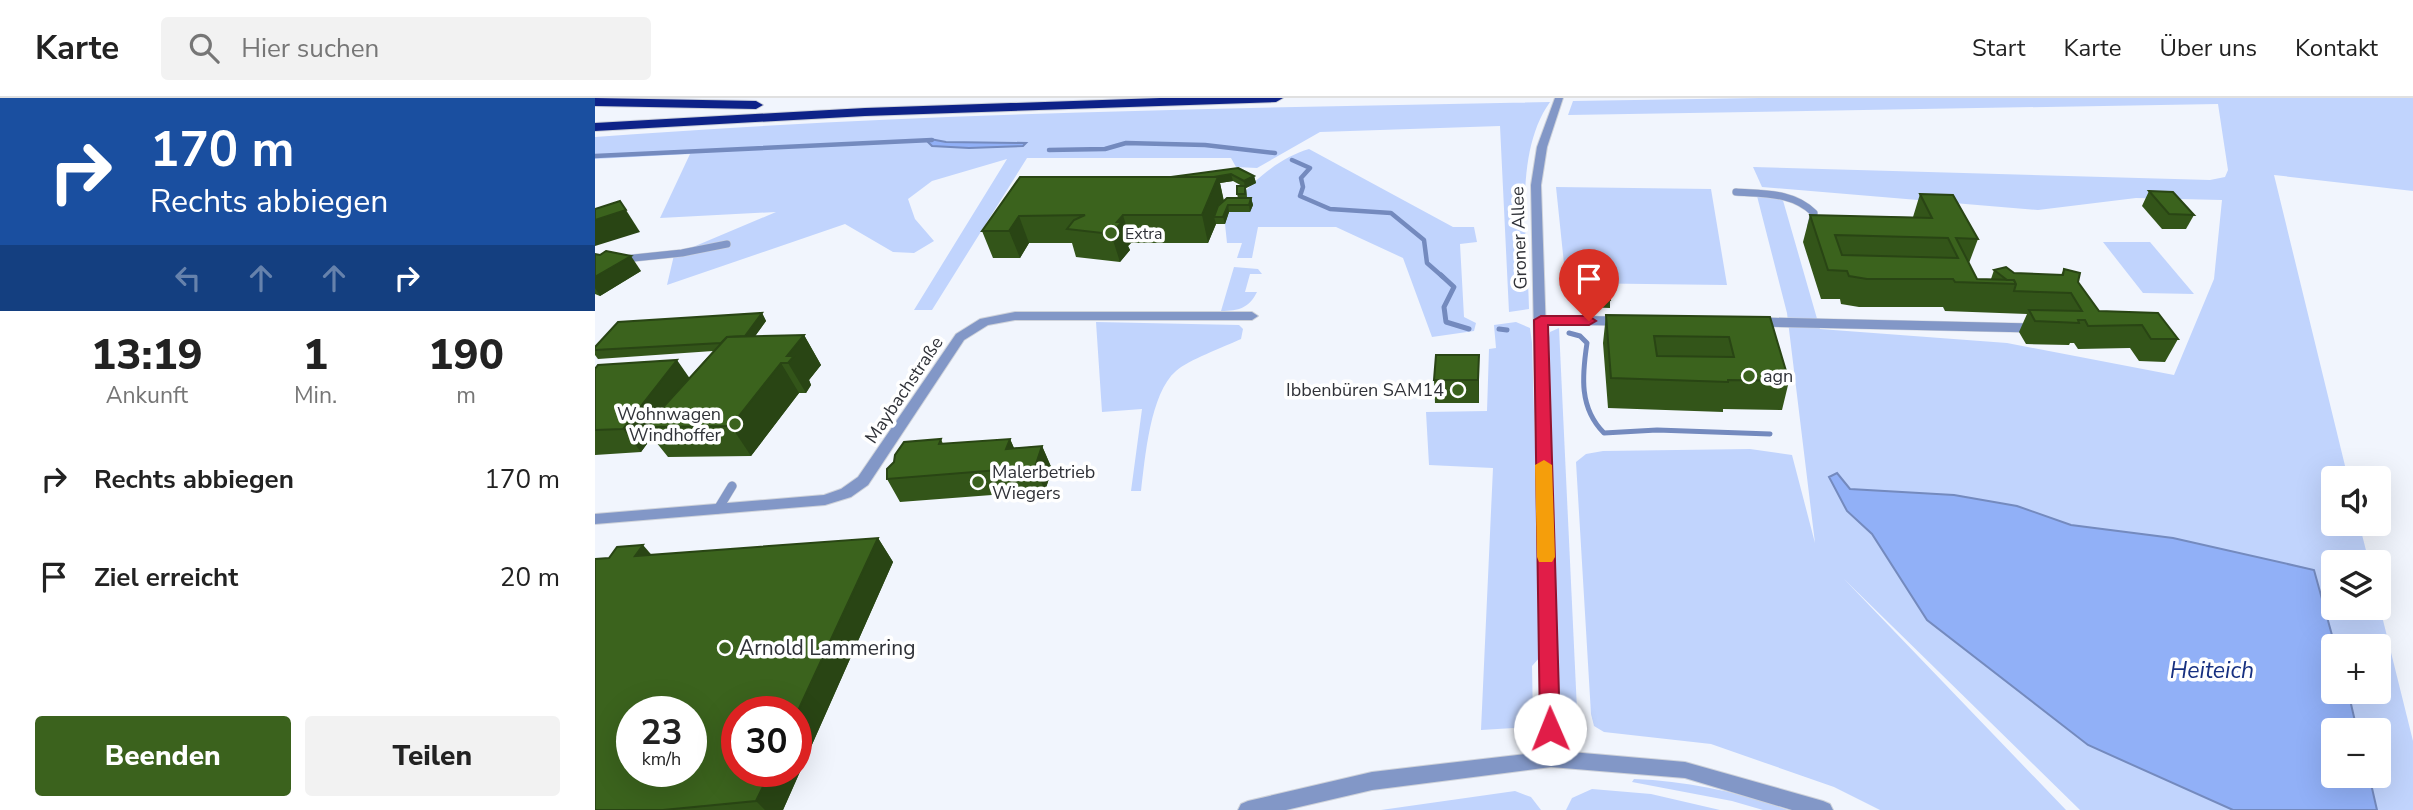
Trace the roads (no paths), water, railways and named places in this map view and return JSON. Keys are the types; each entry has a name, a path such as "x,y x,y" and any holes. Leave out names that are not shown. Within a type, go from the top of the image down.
{"highway":[{"path":"595,117 969,98"},
{"path":"595,127 865,112 1276,98"},
{"path":"595,102 783,106"}],"street":[{"name":"Groner Allee","path":"1551,759 1537,171 1542,146 1559,98"},
{"name":"Maybachstraße","path":"595,519 825,500 846,493 863,481 960,337 984,322 1015,316 1252,316"},
{"path":"1248,810 1372,781 1551,759 1685,770 1823,810"}],"lane":[{"path":"1736,192 1802,201 1814,213 1811,231"},
{"path":"595,262 682,253 727,244"},
{"path":"1541,320 1630,321"},
{"path":"1751,322 2047,328"},
{"path":"718,509 732,486"}],"water":[{"path":"930,139 946,142 1026,143 1023,146 969,148 932,146 928,142"},
{"name":"Heiteich","path":"1837,473 1850,489 1954,495 2017,506 2071,525 2173,538 2314,570 2321,595 2321,620 2328,620 2332,634 2321,634 2321,704 2351,704 2354,718 2321,718 2321,788 2372,788 2377,810 2233,810 2088,745 1927,620 1872,534 1847,511 1829,477"}],"waterway":[{"path":"595,156 932,140"},
{"path":"1049,150 1105,149 1126,143 1205,145 1275,153"},
{"path":"1292,160 1310,168 1301,178 1303,187 1300,196 1330,209 1391,213 1424,240 1427,263 1443,277"},
{"path":"1441,275 1454,287 1444,307 1446,322 1469,329"},
{"path":"1499,329 1507,330"},
{"path":"1569,333 1580,336 1587,343 1584,367 1586,402 1604,433 1657,430 1770,434"}],"place":[{"name":"Extra","path":"1111,233"},
{"name":"agn","path":"1749,376"},
{"name":"Ibbenbüren SAM14","path":"1458,390"},
{"name":"Wohnwagen Windhoffer","path":"735,424"},
{"name":"Malerbetrieb Wiegers","path":"978,482"},
{"name":"Arnold Lammering","path":"725,648"}]}
